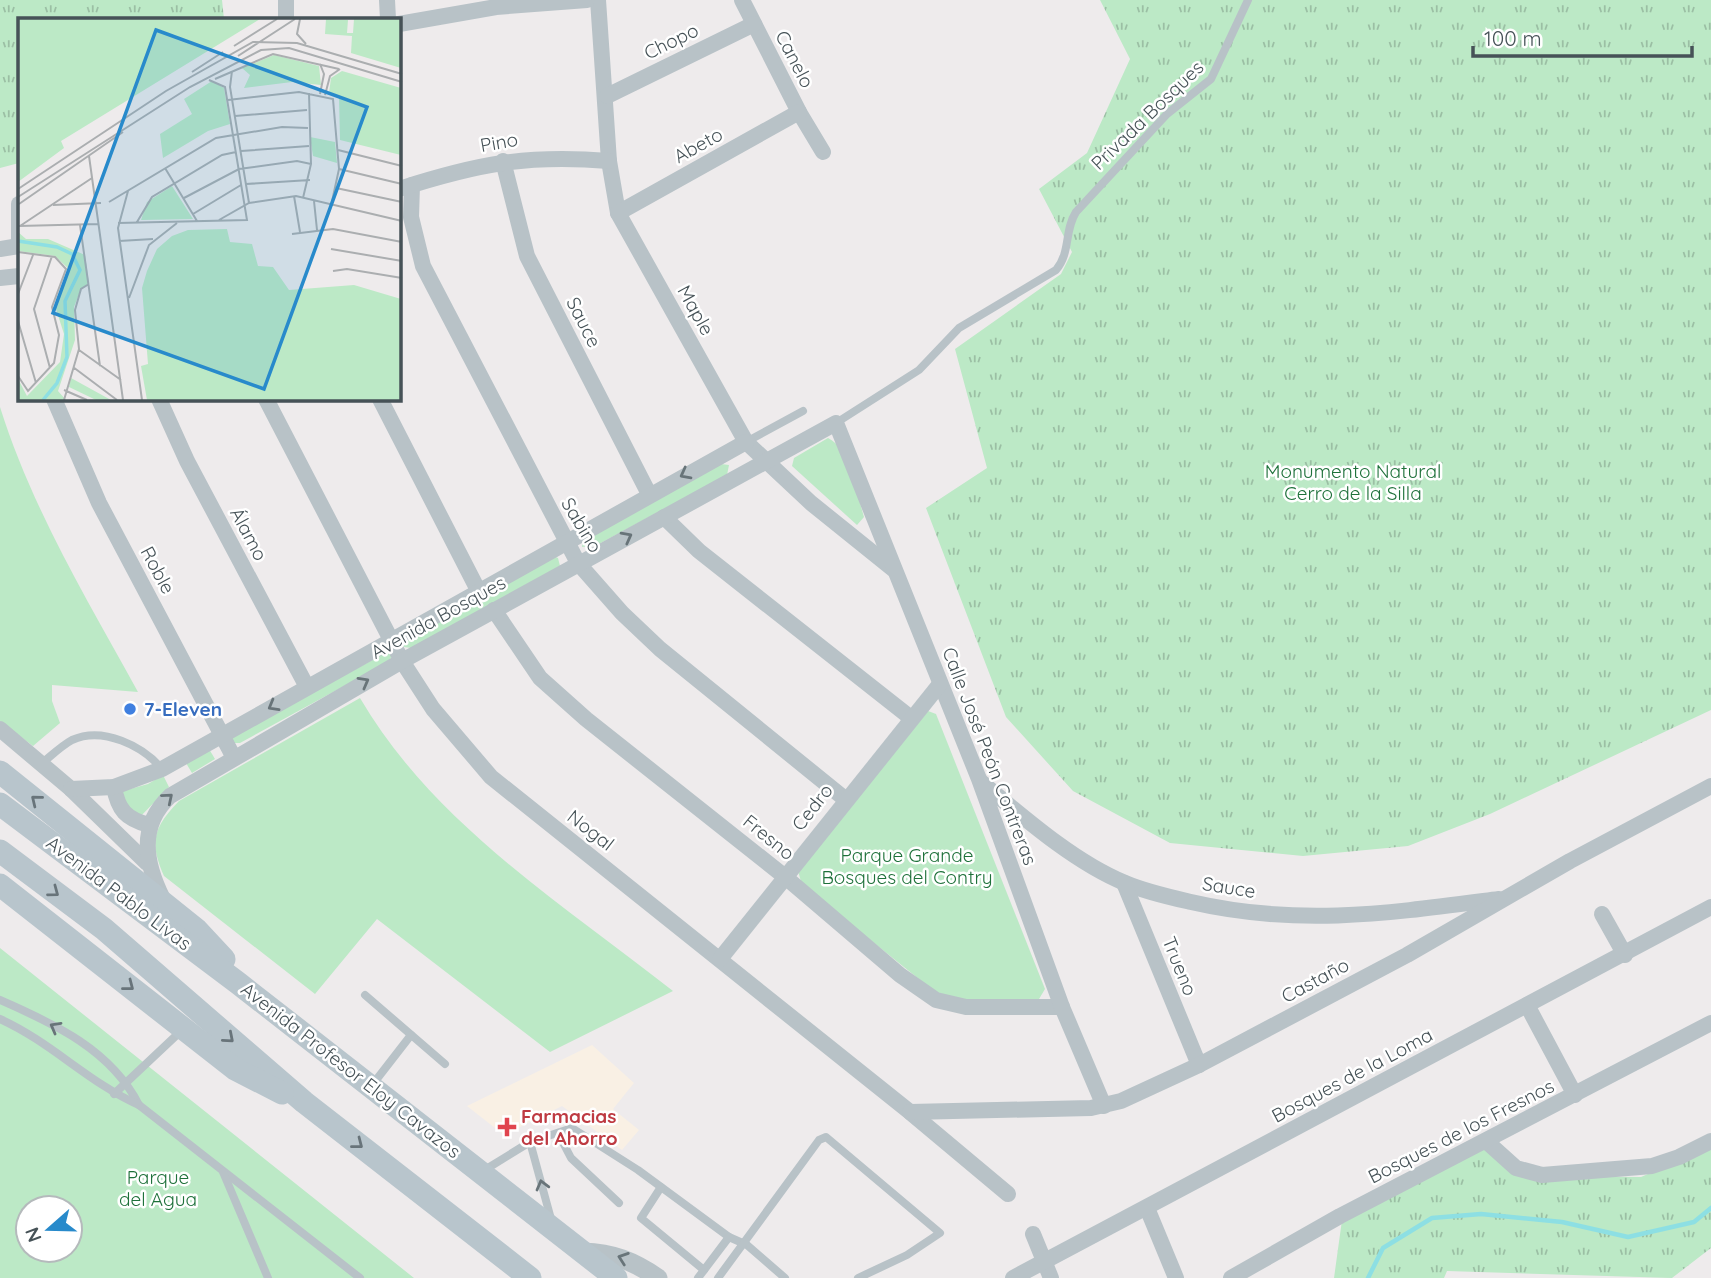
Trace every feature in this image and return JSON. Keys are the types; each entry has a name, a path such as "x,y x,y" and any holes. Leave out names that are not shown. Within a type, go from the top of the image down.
{"main road":[{"name":"Avenida Profesor Eloy Cavazos","path":"0,772 219,952 238,983 616,1278"},
{"name":"Avenida Pablo Livas","path":"0,804 238,983"},
{"path":"0,851 104,929 304,1102 530,1278"},
{"path":"0,885 249,1079 304,1102"}],"street":[{"path":"285,0 286,18"},
{"path":"387,0 388,18"},
{"path":"401,24 495,3 587,0"},
{"name":"Maple","path":"598,0 607,96 609,161 618,213 746,442 764,463 895,570"},
{"name":"Canelo","path":"742,0 799,113 823,152"},
{"name":"Chopo","path":"607,96 754,24"},
{"name":"Abeto","path":"618,213 799,113"},
{"name":"Pino","path":"405,187 503,160 566,157 609,161"},
{"name":"Sauce","path":"503,160 521,240 532,268 649,494"},
{"name":"Sabino","path":"405,187 423,266 578,563 621,613 660,649 845,799"},
{"path":"0,248 18,246"},
{"path":"0,278 18,276"},
{"name":"Roble","path":"55,401 99,503 233,757"},
{"name":"Álamo","path":"160,401 187,461 307,687"},
{"name":"Nogal","path":"267,401 402,661 433,709 491,777 910,1112 1007,1194"},
{"path":"381,401 478,590"},
{"name":"Avenida Bosques","path":"149,825 159,806 170,796 233,757 578,563 836,423"},
{"name":"Calle José Peón Contreras","path":"836,423 979,779 1062,1007 1104,1106"},
{"name":"Avenida Bosques","path":"71,789 114,787 162,769 746,442"},
{"path":"664,517 699,551 911,718"},
{"name":"Fresno","path":"494,610 540,678 586,719 784,876 900,975 936,1000 966,1007 1062,1007"},
{"name":"Cedro","path":"720,959 845,799 940,684"},
{"path":"0,729 71,789 147,863 165,905"},
{"name":"Sauce","path":"979,779 1024,819 1124,883 1214,907 1279,916 1332,918 1508,897"},
{"name":"Castaño","path":"910,1112 1104,1106 1132,1097 1199,1065 1711,786"},
{"path":"114,787 117,802 125,816 149,825 147,863"},
{"name":"Trueno","path":"1124,883 1199,1065"},
{"name":"Bosques de la Loma","path":"1013,1278 1711,907"},
{"path":"1602,914 1625,955"},
{"path":"1527,1005 1575,1095"},
{"name":"Bosques de los Fresnos","path":"1231,1278 1340,1216 1711,1023"},
{"path":"1486,1141 1516,1168 1542,1175 1652,1166 1679,1157 1711,1141"},
{"path":"1147,1208 1176,1278"},
{"path":"1033,1234 1051,1278"},
{"path":"583,1252 617,1256 635,1263 658,1278"}],"lane":[{"name":"Privada Bosques","path":"836,423 919,370 959,328 1056,271 1066,257 1068,228 1076,212 1143,137 1211,79 1248,0"},
{"path":"746,442 803,411"},
{"path":"41,764 73,740 95,736 116,739 143,749 162,769"},
{"path":"365,995 445,1064"},
{"path":"0,1000 80,1041 127,1081 139,1105"},
{"path":"0,1019 52,1047 114,1094 139,1105 360,1278"},
{"path":"114,1094 184,1029"},
{"path":"371,1086 411,1035"},
{"path":"481,1172 530,1142 572,1128 661,1187 729,1237 742,1242 785,1278"},
{"path":"558,1133 571,1158 618,1203"},
{"path":"718,1278 742,1242 802,1167 819,1140 826,1137 940,1233 907,1255 858,1278"},
{"path":"530,1142 554,1229"},
{"path":"222,1170 268,1278"},
{"path":"661,1187 641,1218 704,1270"},
{"path":"698,1278 729,1237"},
{"path":"340,1263 346,1278"}],"shaded area":[{"path":"592,1045 634,1083 613,1109 639,1130 622,1150 562,1106 504,1135 467,1106"}],"green space":[{"path":"0,0 222,0 224,18 18,18 18,163 0,168"},
{"name":"Monumento Natural Cerro de la Silla","path":"1100,0 1711,0 1711,710 1490,814 1408,846 1303,856 1170,843 1073,791 1006,717 926,508 987,468 955,349 1061,274 1072,252 1039,189 1087,153 1130,59"},
{"path":"0,407 44,517 138,692 52,685 52,701 60,723 33,746 0,721"},
{"path":"828,438 842,452 852,473 864,517 857,525 792,466 794,458"},
{"path":"721,464 729,465 727,475 597,545 582,547 583,541"},
{"path":"551,555 558,558 560,566 411,648 404,647 402,641"},
{"path":"389,651 393,655 388,662 240,743 232,743 232,736"},
{"path":"360,698 390,743 424,784 462,822 544,893 673,991 550,1052 377,919 315,994 164,876 156,854 156,836 164,819 179,801"},
{"name":"Parque Grande Bosques del Contry","path":"928,711 936,714 1045,989 1039,999 968,1001 935,992 802,885 798,871"},
{"path":"209,749 215,759 192,773 186,763"},
{"path":"163,775 169,787 139,818 132,815 121,795 123,791 148,784"},
{"name":"Parque del Agua","path":"0,948 414,1278 0,1278"},
{"path":"1485,1144 1529,1176 1641,1177 1711,1147 1711,1248 1672,1278 1447,1271 1444,1278 1334,1278 1342,1220"}],"waterway":[{"path":"1368,1278 1383,1248 1432,1218 1481,1214 1562,1222 1628,1237 1694,1222 1711,1208"}],"place":[{"name":"7-Eleven","path":"130,709"},
{"name":"Farmacias del Ahorro","path":"507,1127"}]}
